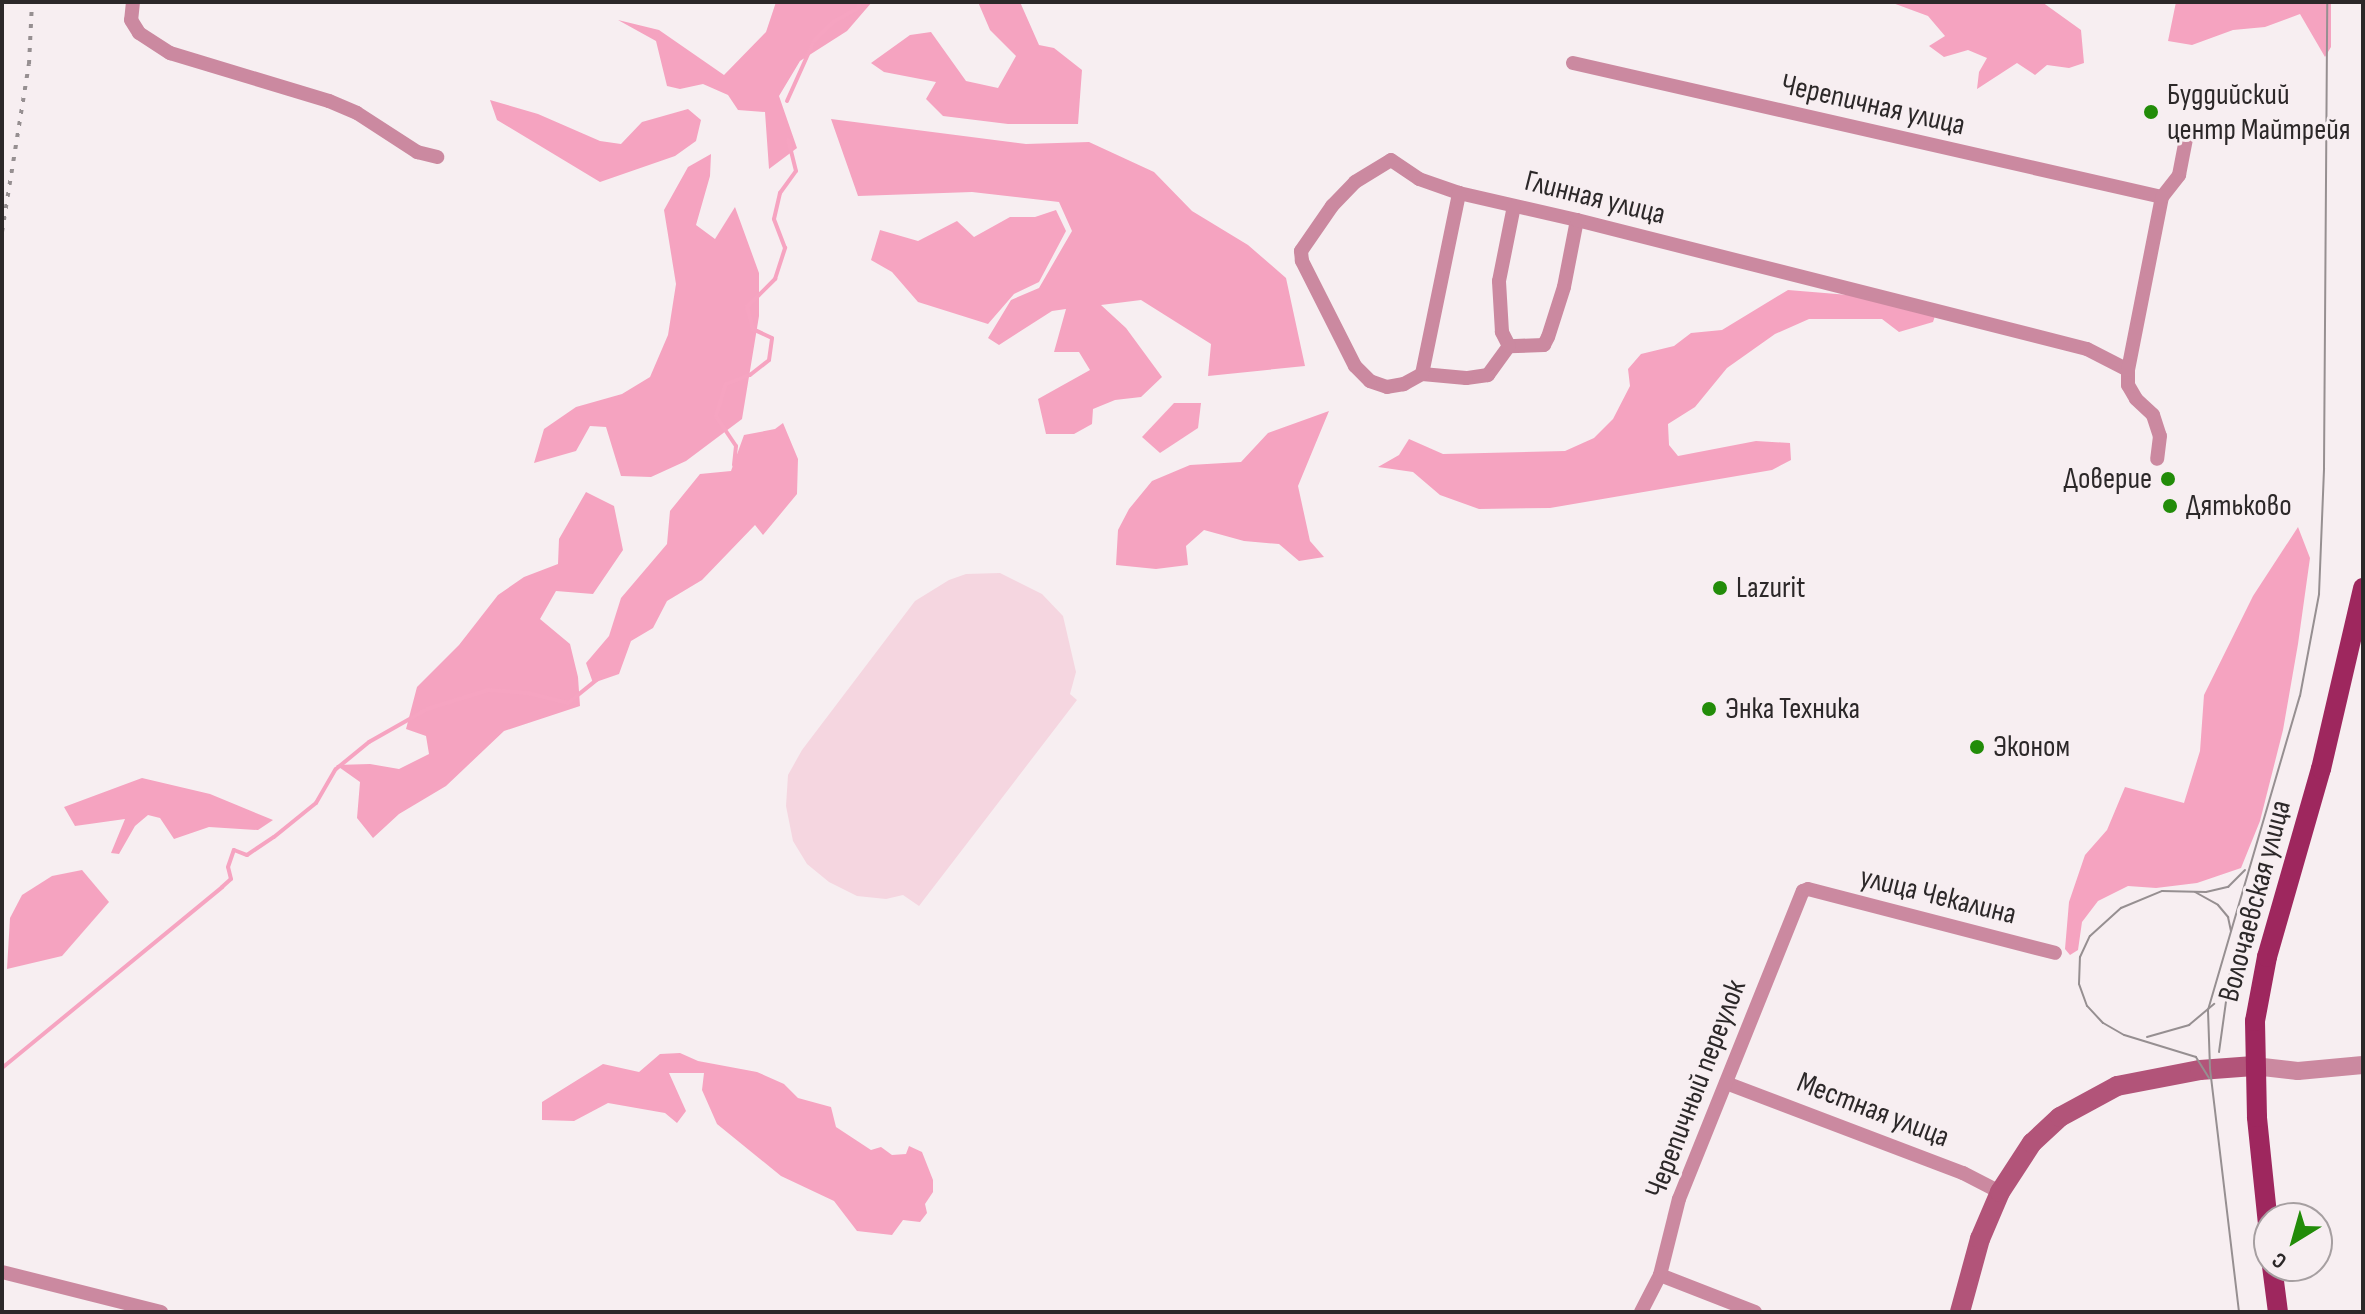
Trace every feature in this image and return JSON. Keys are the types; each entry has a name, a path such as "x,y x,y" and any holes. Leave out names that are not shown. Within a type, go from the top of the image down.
{"main road":[{"name":"Волочаевская улица","path":"2266,1202 2254,1066 2255,1021 2267,957 2321,769 2363,588"},
{"path":"1960,1312 1980,1239 2000,1192 2043,1131 2097,1095 2117,1086 2166,1075 2254,1066"},
{"path":"2274,1282 2278,1312"}],"street":[{"path":"133,2 131,20 139,33 170,53 329,101 357,113 417,152 437,157"},
{"name":"Черепичная улица","path":"1573,63 2162,197"},
{"path":"2157,459 2160,436 2153,415 2136,399 2128,385 2128,370 2162,197 2179,175 2187,134"},
{"name":"Глинная улица","path":"1516,346 1488,375 1466,378 1422,374 1404,384 1387,387 1370,381 1355,366 1302,261 1301,251 1332,206 1355,182 1391,160 1419,179 1459,193 2087,349 2128,370"},
{"path":"1422,374 1459,193"},
{"path":"1514,206 1499,281 1502,332 1516,346 1544,345 1548,337 1564,287 1577,220"},
{"name":"улица Чекалина","path":"1808,889 2055,953"},
{"name":"Черепичный переулок","path":"1641,1312 1660,1275 1679,1199 1798,898 1808,889"},
{"path":"2254,1066 2298,1071 2363,1065"},
{"name":"Местная улица","path":"1726,1083 1934,1161 2000,1192"},
{"path":"2,1272 161,1312"},
{"path":"1660,1275 1755,1312"}],"shaded area":[{"path":"776,2 872,2 847,31 800,61 779,96 797,148 769,169 765,112 738,110 728,95 703,84 680,89 667,86 656,41 618,20 659,30 724,75 766,32"},
{"path":"978,2 1020,2 1039,45 1054,48 1082,70 1078,124 1008,124 943,116 926,99 936,82 884,72 871,63 910,35 931,32 966,81 998,88 1016,56 990,30"},
{"path":"1890,2 2042,2 2081,30 2084,63 2069,68 2047,65 2035,75 2017,63 1977,89 1979,72 1987,58 1968,50 1944,57 1929,46 1945,36 1928,16"},
{"path":"2176,2 2331,2 2331,47 2325,57 2300,14 2265,27 2233,30 2192,45 2168,41"},
{"path":"490,100 538,114 600,141 621,144 642,122 688,109 701,120 696,141 675,156 600,182 497,120"},
{"path":"831,119 1026,144 1089,142 1154,172 1192,211 1248,245 1286,278 1305,366 1208,376 1211,344 1141,300 1101,305 1126,328 1162,377 1141,397 1115,400 1093,409 1092,424 1074,434 1046,434 1038,399 1090,370 1079,352 1054,352 1066,309 1052,311 999,345 988,338 1011,300 1039,288 1072,231 1059,202 972,192 858,196"},
{"path":"711,154 710,176 696,225 715,239 735,207 759,273 759,316 742,419 686,461 651,477 621,476 606,427 590,426 576,451 534,463 544,429 576,407 622,394 650,377 668,335 676,284 664,210 688,167"},
{"path":"1056,210 1066,231 1039,282 1014,294 988,324 918,302 892,272 871,260 880,230 918,241 957,221 974,237 1010,217 1035,217"},
{"path":"1788,290 1861,296 1936,313 1933,322 1899,332 1882,319 1809,319 1775,334 1727,368 1695,407 1668,424 1669,445 1678,456 1756,441 1790,443 1791,460 1772,470 1550,508 1479,509 1440,495 1413,472 1378,467 1399,455 1409,439 1443,454 1565,451 1594,438 1613,419 1630,386 1628,369 1641,354 1674,346 1691,333 1722,330"},
{"path":"1174,403 1201,403 1198,428 1160,453 1142,437"},
{"path":"1329,411 1298,486 1310,541 1324,557 1299,561 1279,544 1244,541 1204,530 1186,546 1188,565 1156,569 1116,565 1118,530 1129,509 1152,481 1190,465 1241,462 1268,433"},
{"path":"783,423 798,459 797,494 763,535 755,525 702,580 667,601 653,628 631,641 619,674 593,683 586,663 609,636 621,598 667,544 670,511 700,474 731,471 744,435 775,429"},
{"path":"586,492 614,506 623,550 593,594 556,591 540,619 570,644 578,677 580,706 504,731 446,786 399,814 373,838 357,818 360,782 336,765 370,764 399,769 429,754 426,736 406,729 417,687 459,645 498,595 524,577 558,564 559,539"},
{"path":"2298,527 2310,558 2298,644 2283,730 2260,821 2241,868 2197,883 2156,888 2128,886 2098,901 2082,922 2078,950 2070,955 2065,949 2069,902 2085,855 2107,830 2125,787 2184,803 2200,751 2204,695 2253,596"},
{"path":"1000,573 1042,594 1063,616 1076,672 1070,694 1077,700 919,906 903,895 886,899 857,896 829,882 807,864 793,841 786,806 788,775 802,750 915,601 949,580 966,574"},
{"path":"142,778 210,794 273,820 258,830 209,827 174,839 160,818 148,815 135,826 119,854 111,853 125,819 75,826 64,807"},
{"path":"82,870 109,902 62,956 7,969 10,918 22,895 52,876"},
{"path":"680,1053 698,1061 757,1072 784,1084 798,1098 831,1107 836,1127 871,1150 881,1147 892,1155 906,1154 909,1146 922,1152 933,1180 933,1192 925,1204 927,1213 920,1222 903,1220 892,1235 857,1231 834,1201 781,1176 717,1124 702,1090 704,1073 669,1073 686,1111 677,1123 665,1113 608,1103 574,1121 542,1120 542,1102 603,1064 639,1072 660,1054"}],"waterway":[{"path":"787,101 814,41 833,22 858,8 860,2"},
{"path":"734,465 736,446 716,416 726,384 750,375 769,360 772,338 753,329 747,307 775,279 785,248 774,219 780,193 796,171 788,140"},
{"path":"2,1068 222,887 231,879 228,867 234,850 247,855 274,837 316,803 336,769 369,742 427,709 488,690 528,693 568,703 598,679"}],"tram line":[{"path":"2239,1312 2210,1068 2208,1010 2300,696 2319,594 2324,468 2327,2"},
{"path":"2209,1078 2196,1057 2124,1035 2103,1023 2087,1006 2079,984 2080,957 2090,936 2121,908 2162,891 2206,892 2228,887 2245,870"},
{"path":"2195,892 2218,905 2228,917 2231,931"},
{"path":"2219,1052 2230,973"},
{"path":"2147,1037 2189,1025 2214,1004"}],"railway":[{"path":"2,232 29,64 32,2"}],"place":[{"name":"Буддийский центр Майтрейя","path":"2151,112"},
{"name":"Доверие","path":"2168,479"},
{"name":"Дятьково","path":"2170,506"},
{"name":"Lazurit","path":"1720,588"},
{"name":"Энка Техника","path":"1709,709"},
{"name":"Эконом","path":"1977,747"}]}
